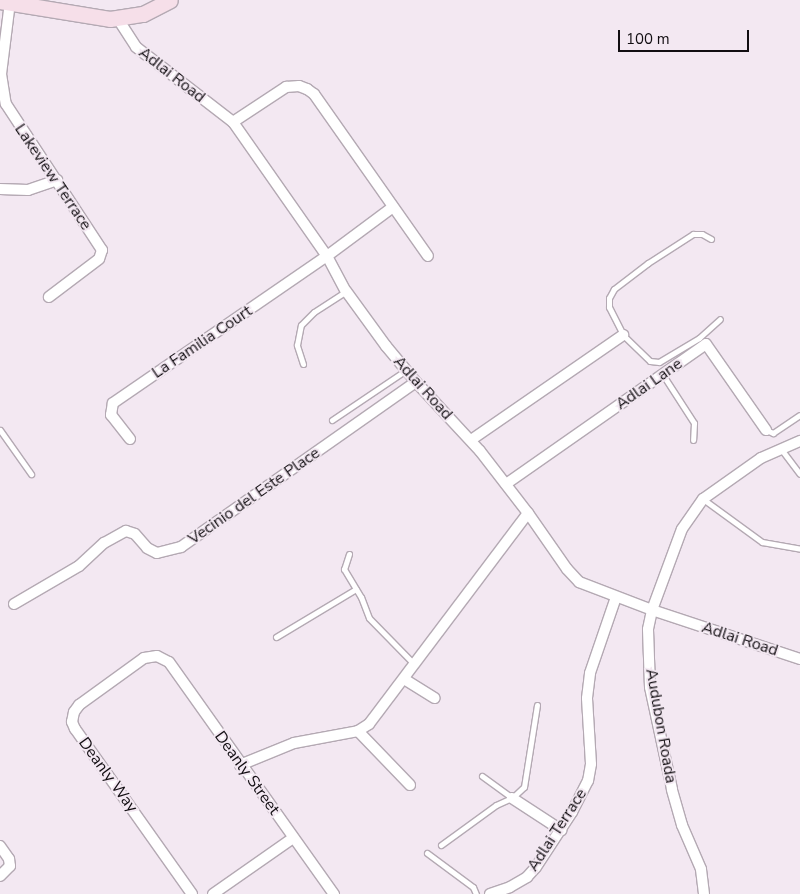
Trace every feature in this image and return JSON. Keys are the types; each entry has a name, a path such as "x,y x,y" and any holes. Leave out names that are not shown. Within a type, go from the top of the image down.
{"street":[{"path":"5,2 71,14 118,19 143,14 170,0"},
{"name":"Lakeview Terrace","path":"5,2 1,74 3,95 15,121 57,180 102,250 99,259 49,297"},
{"name":"Adlai Road","path":"118,19 136,47 233,122 327,256 346,291 416,382 471,440 528,513 567,569 579,582 652,610 800,659"},
{"path":"233,122 286,87 299,86 307,89 314,94 428,256"},
{"path":"0,190 28,190 57,180"},
{"name":"La Familia Court","path":"130,439 111,415 113,403 327,256 393,207"},
{"path":"471,440 622,335"},
{"name":"Adlai Lane","path":"506,484 706,344 766,430"},
{"name":"Vecinio del Este Place","path":"14,604 79,566 104,543 126,531 135,534 147,548 157,553 181,547 416,382"},
{"name":"Audubon Roada","path":"704,894 702,870 682,825 672,789 650,687 648,629 652,610 682,529 703,499 761,458 800,441"},
{"path":"240,765 294,743 358,731 369,724 528,513"},
{"name":"Adlai Terrace","path":"490,894 510,887 527,877 542,859 561,830 588,781 591,764 587,698 590,674 616,597"},
{"name":"Deanly Street","path":"156,656 169,662 240,765 334,894"},
{"name":"Deanly Way","path":"156,656 144,658 79,705 74,712 72,722 75,729 192,894"},
{"path":"404,678 435,698"},
{"path":"358,731 410,785"},
{"path":"512,798 561,830"},
{"path":"213,894 293,838"},
{"path":"0,846 9,859 10,866 0,876"}],"lane":[{"path":"711,239 702,234 689,236 648,263 614,289 609,298 609,307 622,335 650,361 659,362 699,338 720,318"},
{"path":"303,364 297,345 301,325 314,312 346,291"},
{"path":"332,420 406,370"},
{"path":"662,375 694,423 693,440"},
{"path":"766,430 773,433 800,416"},
{"path":"0,430 31,474"},
{"path":"781,449 800,474"},
{"path":"703,499 762,542 800,549"},
{"path":"349,554 344,569 356,589 369,618 414,664"},
{"path":"276,637 356,589"},
{"path":"441,845 496,805 512,798 524,787 537,705"},
{"path":"482,776 512,798"},
{"path":"427,853 473,887 476,894"}]}
